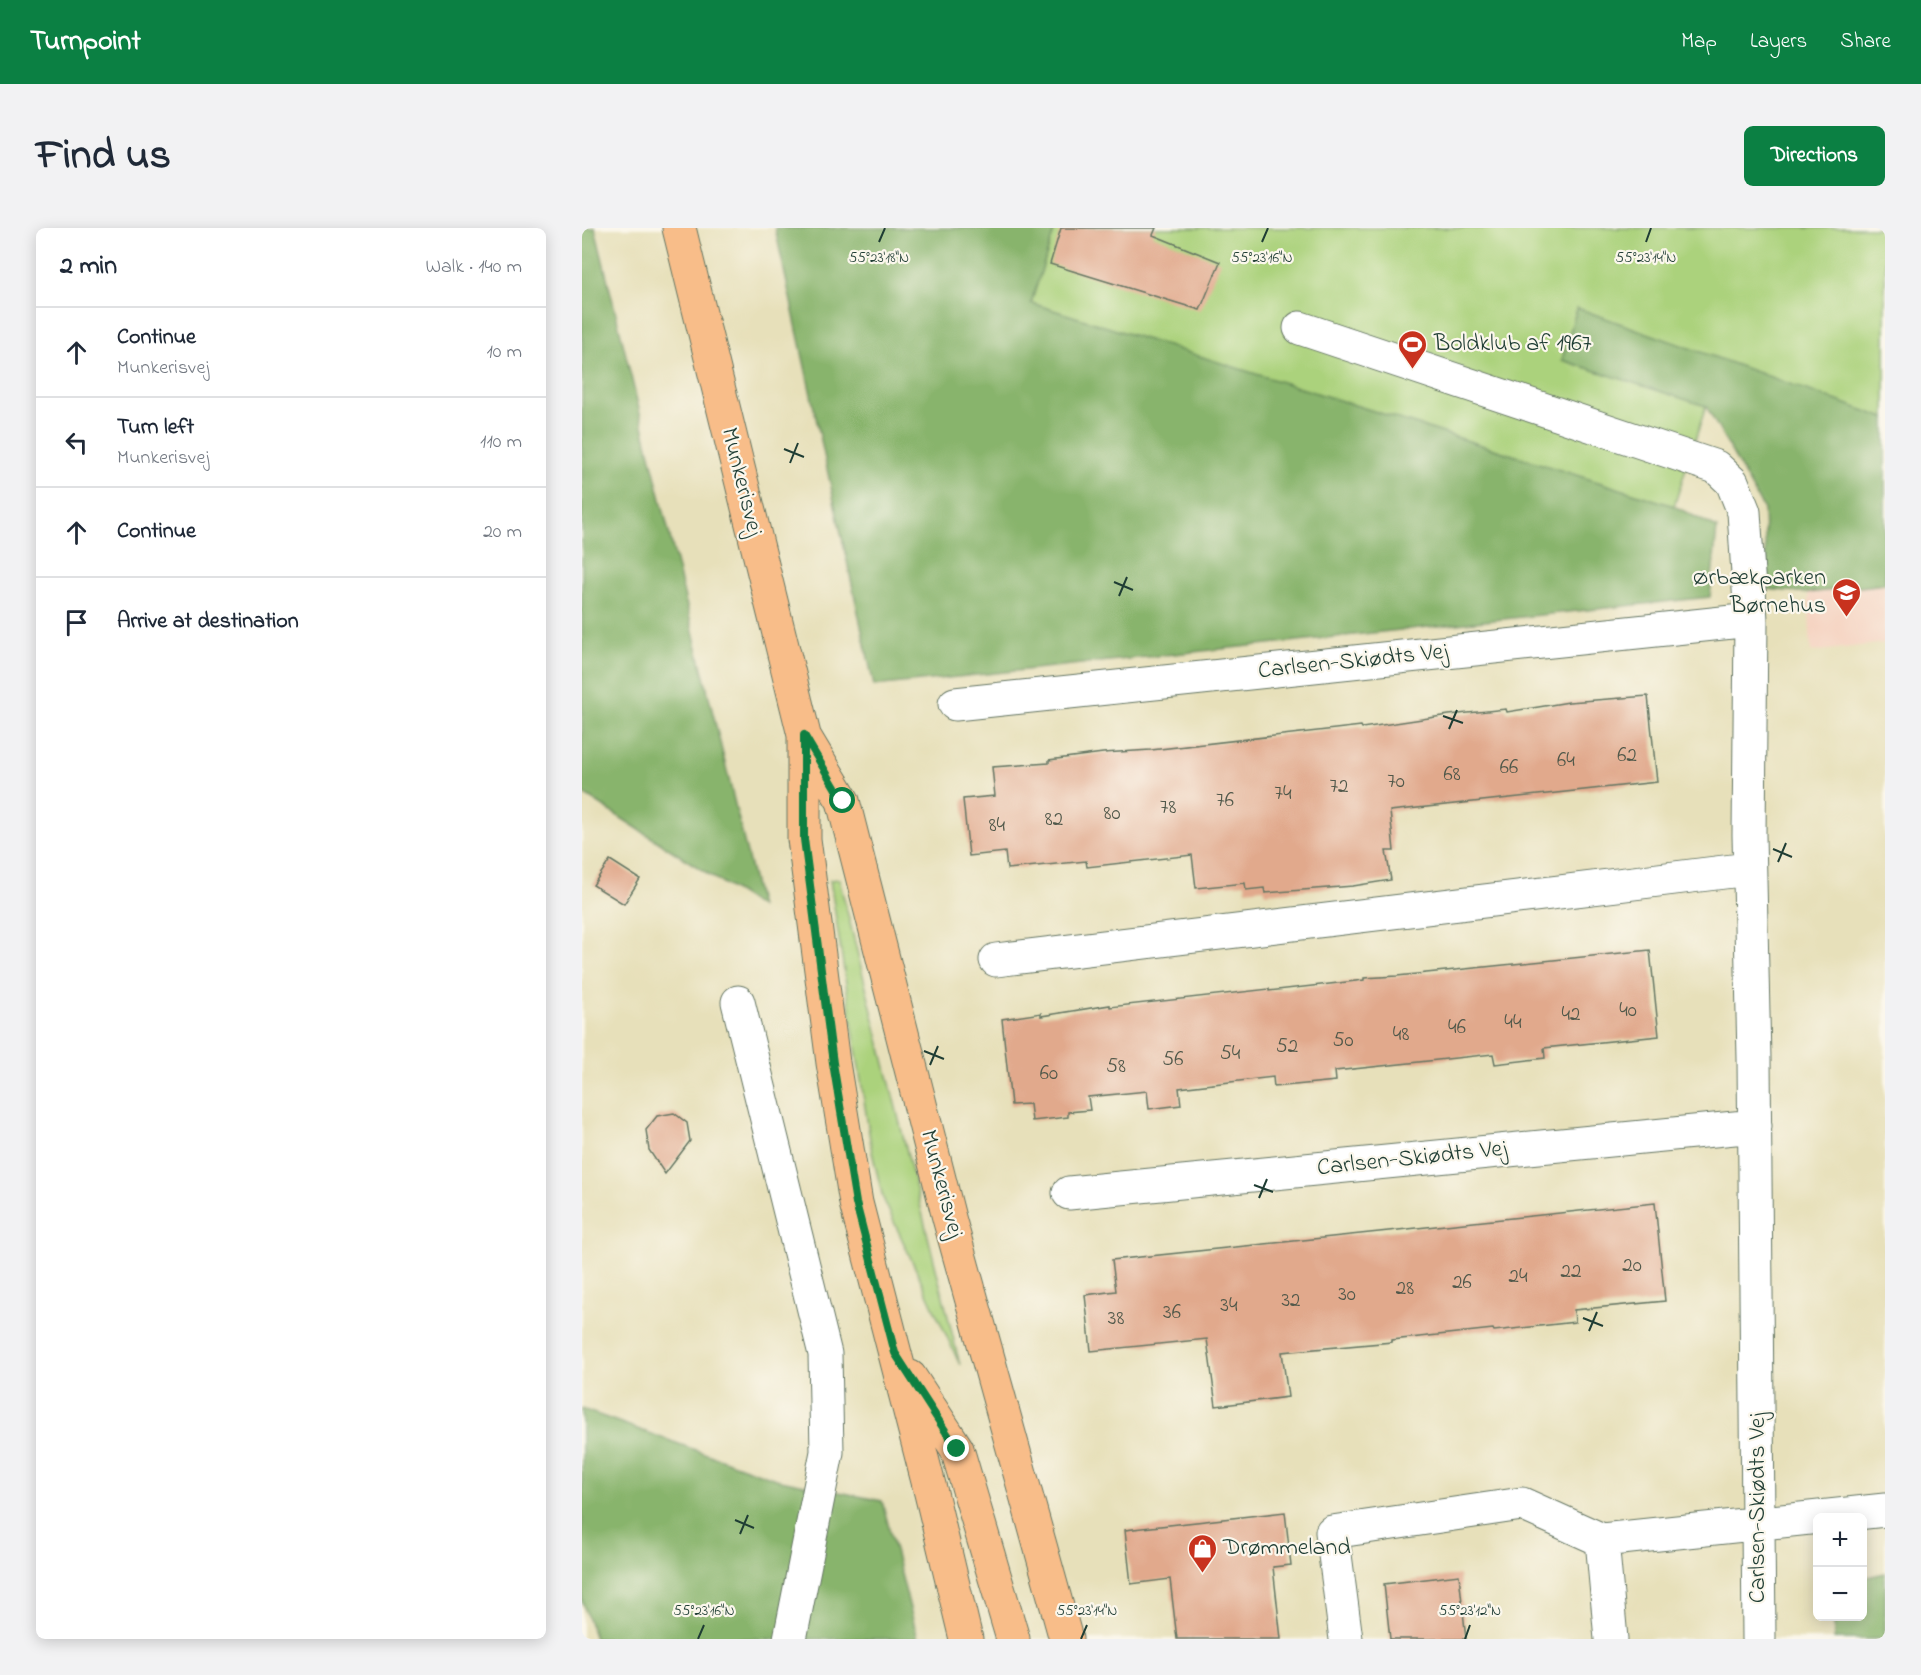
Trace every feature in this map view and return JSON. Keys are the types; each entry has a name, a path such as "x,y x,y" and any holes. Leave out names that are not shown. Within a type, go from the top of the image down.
{"main road":[{"name":"Munkerisvej","path":"679,228 804,735 804,839 833,1063 856,1203 966,1639"},
{"name":"Munkerisvej","path":"804,735 843,801 949,1218 1066,1639"},
{"path":"895,1353 957,1449 1013,1639"}],"street":[{"name":"Carlsen-Skiødts Vej","path":"1300,328 1716,467 1732,482 1744,512 1751,620 1749,869 1755,1126 1759,1639"},
{"name":"Carlsen-Skiødts Vej","path":"955,704 1751,620"},
{"path":"996,960 1749,869"},
{"path":"738,1002 825,1354 826,1452 790,1639"},
{"name":"Carlsen-Skiødts Vej","path":"1069,1193 1755,1126"},
{"path":"1346,1639 1332,1532 1522,1504 1602,1540 1885,1510"},
{"path":"1602,1540 1611,1639"}],"shaded area":[{"name":"Ørbækparken Børnehus","path":"1885,584 1885,643 1811,652 1808,593"}],"green space":[{"path":"582,228 595,228 760,907 582,793"},
{"path":"775,228 1055,228 1031,303 1674,506 1717,528 1710,597 874,686"},
{"name":"Boldklub af 1967","path":"1055,228 1885,228 1885,418 1577,308 1562,360 1706,406 1674,506 1031,303"},
{"path":"1577,308 1885,418 1885,584 1808,593 1767,589 1764,510 1706,406 1562,360"},
{"path":"839,879 960,1365 883,1198 872,1152 830,880"},
{"path":"582,1409 776,1479 882,1501 918,1639 595,1639 582,1601"},
{"path":"1885,1573 1885,1639 1834,1639 1834,1621 1867,1621 1867,1577"}],"building":[{"path":"1061,228 1156,228 1153,235 1220,262 1200,310 1050,264"},
{"path":"1648,696 1657,782 1390,811 1394,851 1386,851 1391,880 1353,886 1265,893 1264,888 1246,890 1245,883 1196,888 1192,855 1087,867 1086,861 1007,869 1005,852 969,856 963,799 995,796 992,767 1049,763 1049,760 1103,753 1151,750 1361,726 1362,728 1449,715 1506,709 1507,712 1569,702"},
{"path":"610,860 640,879 624,904 593,885"},
{"path":"1650,950 1659,1036 1544,1048 1545,1058 1495,1064 1493,1054 1335,1071 1336,1081 1274,1087 1273,1077 1179,1088 1181,1105 1149,1109 1147,1091 1088,1097 1090,1110 1068,1112 1068,1117 1032,1121 1030,1104 1011,1105 1002,1019 1041,1013 1041,1016 1110,1005 1110,1007 1269,989 1269,991 1364,980 1364,978"},
{"path":"674,1113 687,1123 690,1141 665,1174 649,1150 646,1130 657,1116"},
{"path":"1655,1203 1665,1301 1574,1310 1575,1322 1282,1352 1288,1397 1216,1406 1207,1339 1091,1351 1085,1295 1116,1291 1112,1260"},
{"name":"Drømmeland","path":"1285,1512 1291,1565 1273,1567 1281,1639 1177,1639 1170,1579 1131,1584 1125,1530"},
{"path":"1459,1575 1466,1639 1390,1639 1384,1584"}],"place":[{"name":"Boldklub af 1967","path":"1413,370"},
{"name":"Ørbækparken Børnehus","path":"1847,618"},
{"name":"Drømmeland","path":"1202,1574"}],"route":[{"path":"843,801 804,735 804,839 833,1063 856,1203 895,1353 957,1449"}]}
